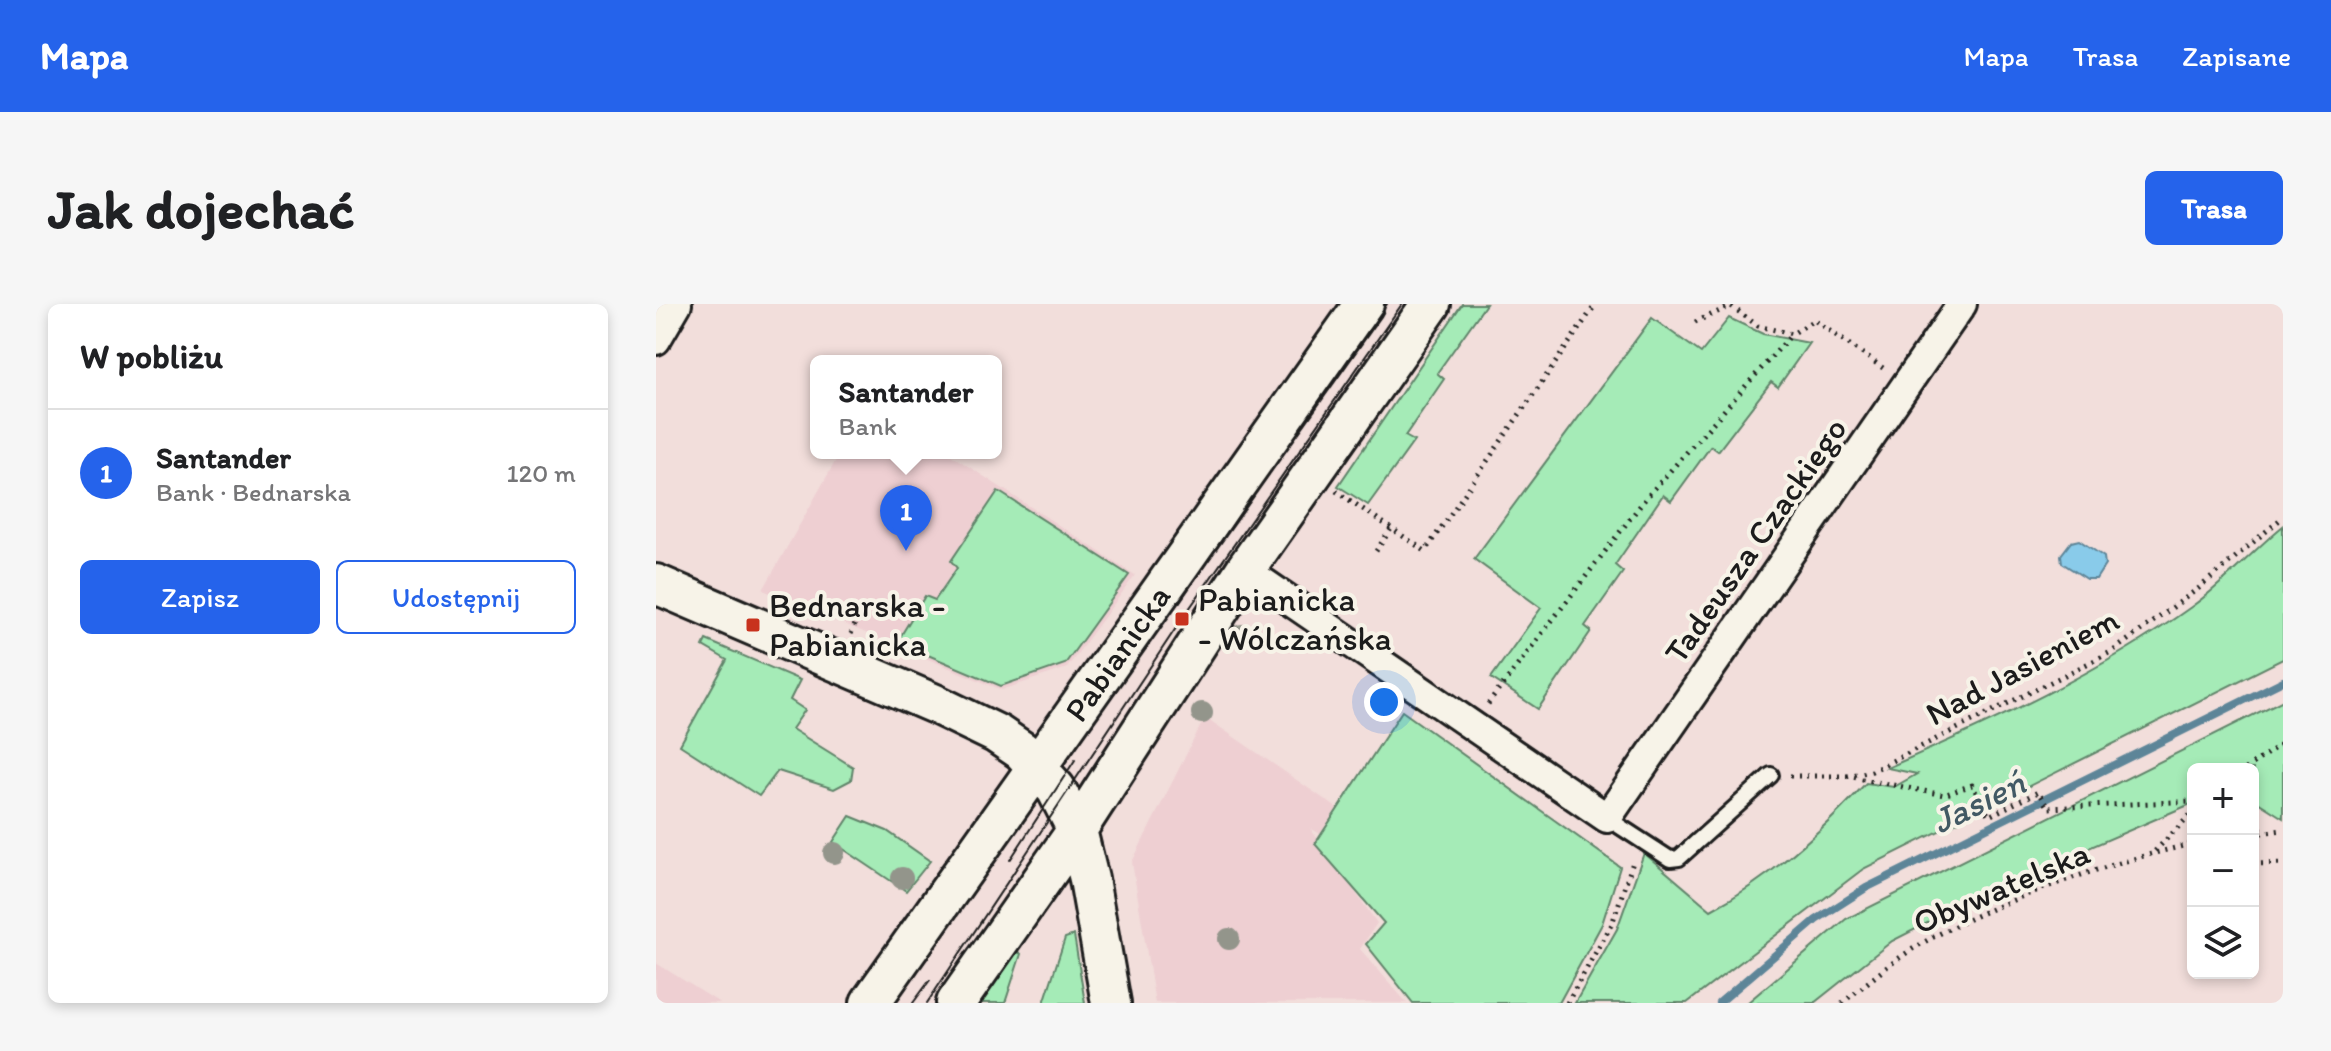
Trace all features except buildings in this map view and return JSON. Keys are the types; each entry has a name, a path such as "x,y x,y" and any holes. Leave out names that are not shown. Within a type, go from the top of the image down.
{"street":[{"path":"656,340 677,304"},
{"name":"Pabianicka","path":"870,1003 1364,304"},
{"name":"Pabianicka","path":"956,1003 1077,830 1245,570 1431,304"},
{"name":"Tadeusza Czackiego","path":"1607,818 1962,304"},
{"path":"1245,570 1607,818"},
{"path":"656,584 976,723 1006,739 1037,765 1063,801 1077,830 1111,1003"}],"lane":[{"path":"1607,818 1670,859 1679,858 1771,775"}],"path":[{"path":"1325,484 1425,551 1596,304"},
{"path":"1695,322 1731,306 1758,326 1792,334"},
{"path":"1487,706 1646,498 1792,334 1814,320 1883,368"},
{"name":"Nad Jasieniem","path":"1847,776 1872,771 2113,651 2199,588 2283,517"},
{"path":"1376,551 1391,529"},
{"path":"853,628 870,603"},
{"path":"2254,763 2283,742"},
{"path":"1771,775 1847,776 1944,795 1972,785 1989,816 2038,792 2048,808 2187,801"},
{"path":"2155,851 2187,818"},
{"path":"2259,828 2268,832"},
{"path":"2259,833 2283,830"},
{"path":"1567,1003 1612,924 1638,838"},
{"name":"Obywatelska","path":"1842,1003 1897,959 1934,937 1996,909 2155,851 2187,845"},
{"path":"2259,864 2283,863"}],"shaded area":[{"path":"837,459 957,459 1135,575 1067,668 1002,690 763,590"},
{"path":"1205,717 1340,810 1322,835 1310,828 1377,923 1360,949 1407,1003 1155,1003 1132,862"},
{"path":"656,963 720,1003 656,1003"}],"green space":[{"path":"1462,304 1486,304 1437,373 1444,379 1405,436 1414,441 1368,505 1338,486"},
{"path":"1652,318 1701,353 1729,318 1763,334 1809,343 1778,387 1771,382 1718,451 1711,446 1671,501 1663,495 1615,565 1623,572 1585,626 1591,631 1538,709 1491,678 1541,608 1474,559"},
{"path":"998,491 1129,575 1065,664 1001,686 897,642 925,596 935,600 957,568 951,561"},
{"path":"2283,526 2283,659 1863,869 1687,1003 1575,1003 1617,929 1644,853 1711,910 1754,884 1794,853 1866,783 1894,787 1917,774 1887,768 2005,715 2119,654 2203,598"},
{"path":"706,640 800,680 790,700 805,710 792,729 853,767 851,780 834,789 778,771 759,796 680,745 727,660 703,646"},
{"path":"2283,700 2283,818 2259,803 2259,763 2187,763 2187,806 1998,887 1892,941 1814,1003 1747,1003 1846,919"},
{"path":"1402,711 1620,867 1602,924 1559,1003 1413,1003 1366,944 1384,923 1315,844"},
{"path":"850,816 887,831 930,861 906,891 833,842"},
{"path":"1074,935 1085,1003 1044,1003 1065,938"},
{"path":"1014,949 1021,954 1005,1003 976,1003"}],"water":[{"path":"2079,540 2104,557 2105,565 2096,579 2087,579 2062,563 2061,555 2071,542"}],"waterway":[{"name":"Jasień","path":"1719,1003 1816,920 1866,888 2283,681"}],"tram line":[{"path":"1300,428 1387,304"},
{"path":"927,1003 1182,619 1402,304"},
{"path":"1179,603 1251,497"},
{"path":"1010,860 1075,760"},
{"path":"913,1003 930,980"}],"place":[{"name":"Santander","path":"906,551"},
{"name":"Pabianicka - Wólczańska","path":"1182,619"},
{"name":"Bednarska - Pabianicka","path":"753,625"}]}
